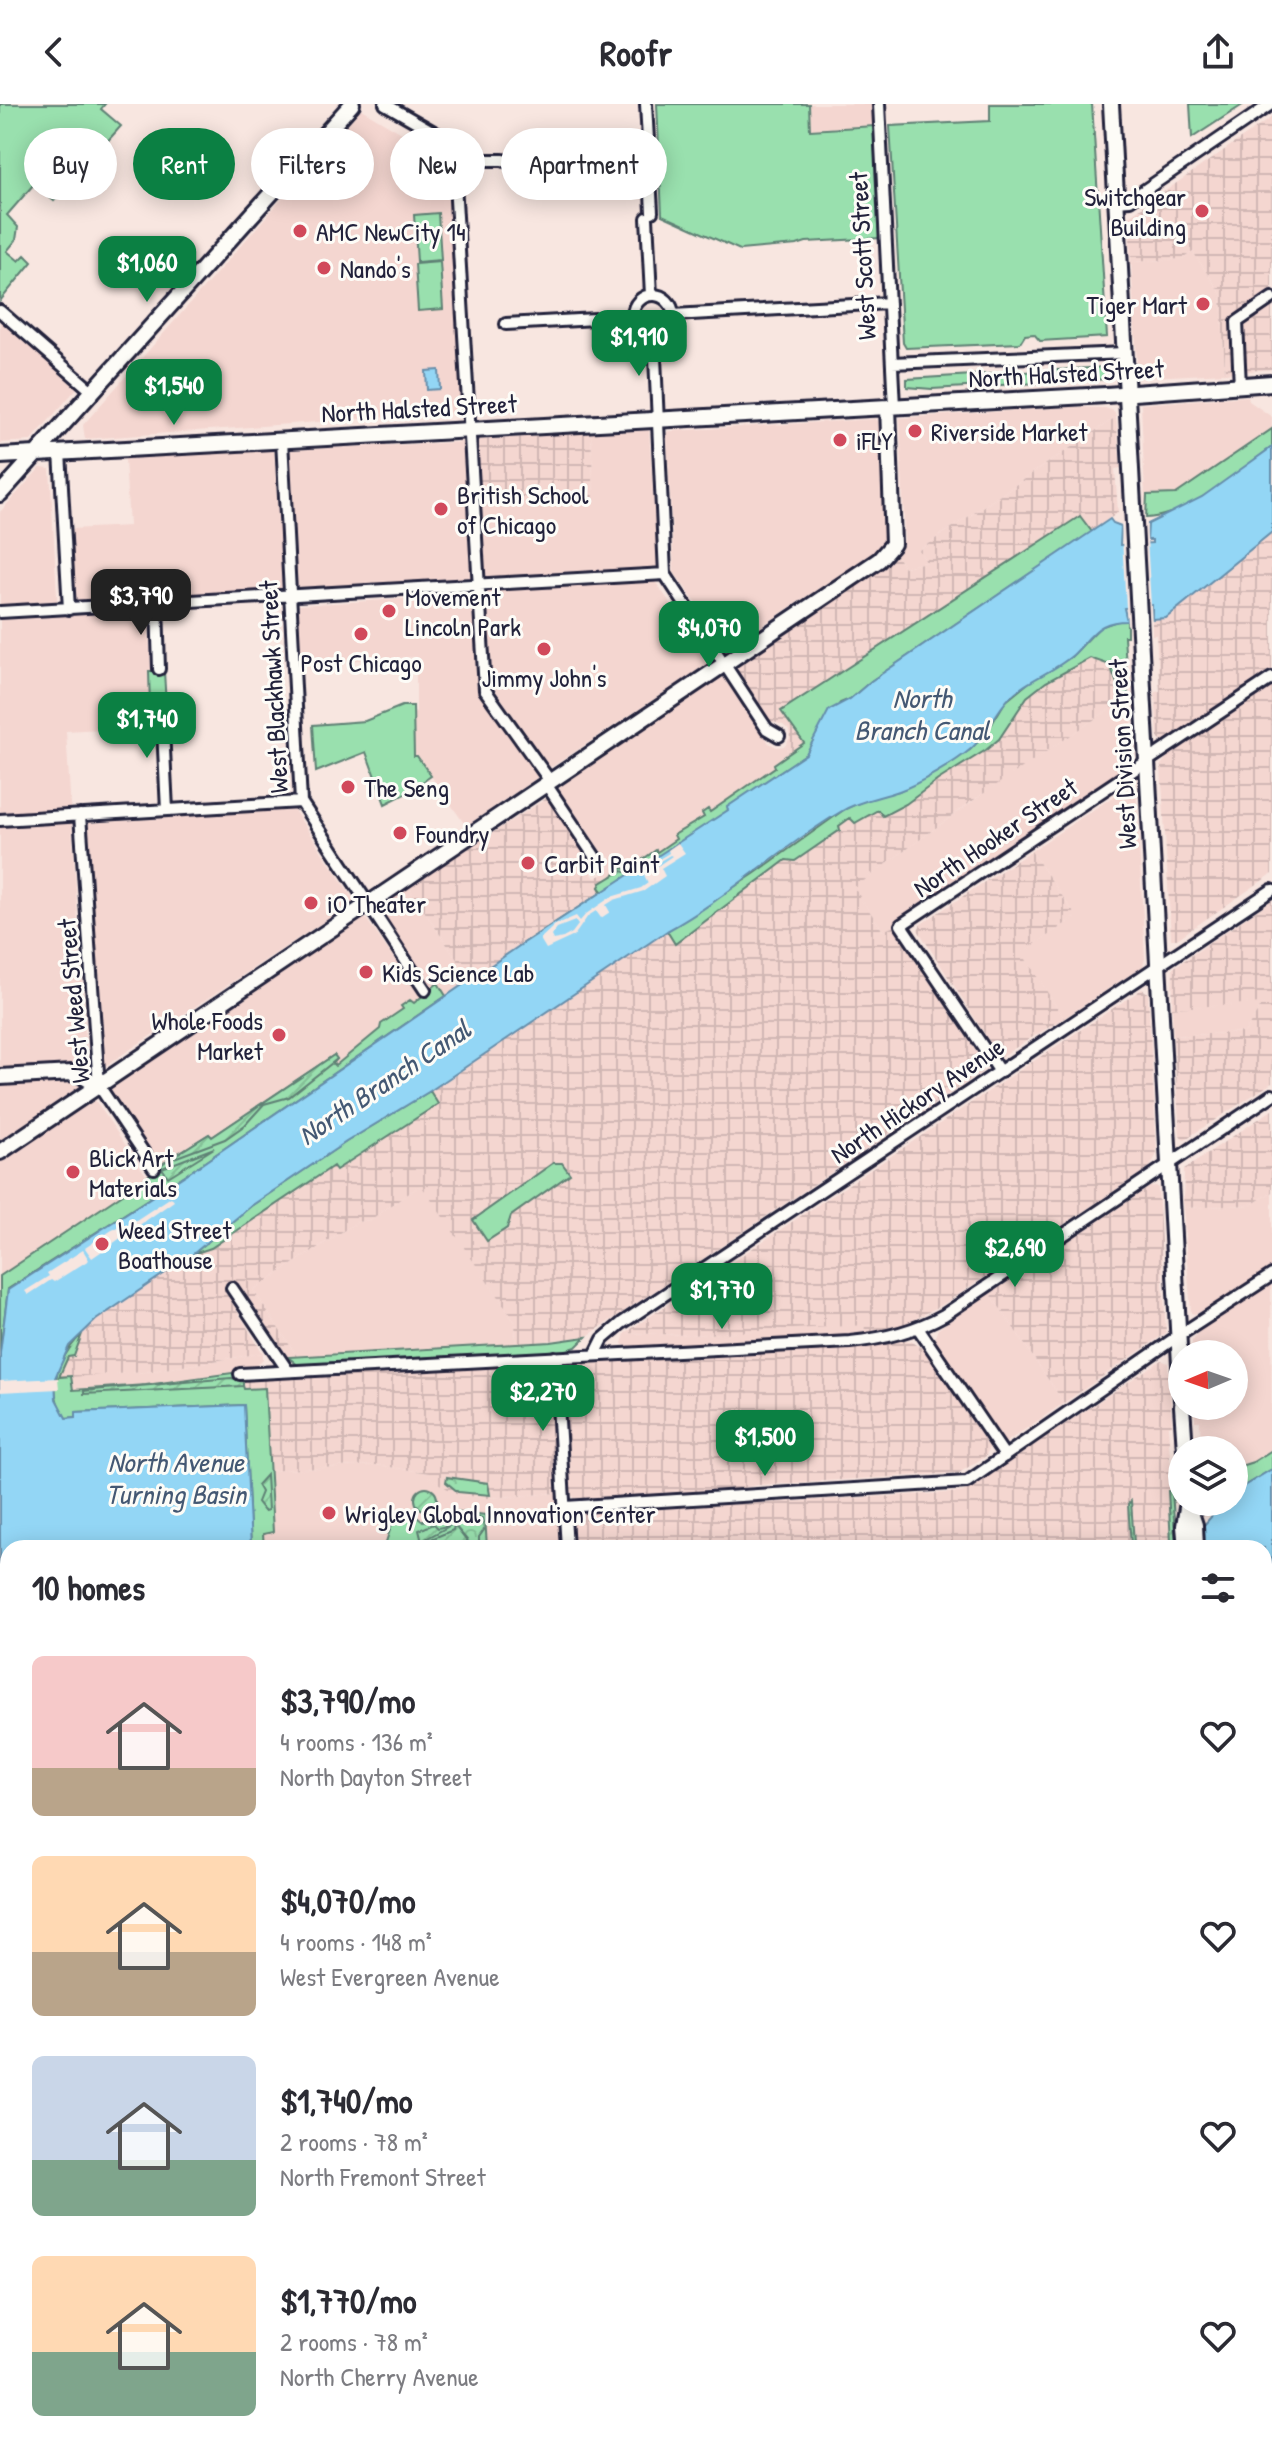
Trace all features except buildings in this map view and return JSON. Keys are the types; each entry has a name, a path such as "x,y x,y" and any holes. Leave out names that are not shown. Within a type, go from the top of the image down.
{"main road":[{"path":"0,494 352,104"},
{"name":"West Division Street","path":"1111,104 1178,1340"},
{"name":"North Halsted Street","path":"0,456 1127,394 1272,383"},
{"name":"West Scott Street","path":"725,663 879,560 893,544 891,407"},
{"path":"0,1152 725,663"},
{"path":"0,1077 72,1073 99,1086"},
{"path":"1185,1540 1186,1516"},
{"path":"1192,1516 1196,1540"}],"street":[{"path":"385,104 427,128"},
{"path":"646,104 651,295"},
{"name":"West Scott Street","path":"879,104 892,363 891,407"},
{"path":"1116,201 1130,200 1271,104"},
{"path":"457,200 485,690 599,863"},
{"path":"651,295 666,300 673,315 665,332 654,336 637,328 632,317 636,303 651,295"},
{"path":"1240,386 1237,322 1272,298"},
{"path":"673,315 889,303"},
{"path":"0,311 93,392"},
{"path":"506,324 632,317"},
{"path":"654,336 665,574 767,729 779,736"},
{"path":"892,363 1125,353"},
{"name":"West Blackhawk Street","path":"282,440 301,802 425,990"},
{"path":"60,452 69,609"},
{"path":"0,612 665,574"},
{"path":"157,604 159,669"},
{"name":"North Hooker Street","path":"1000,1072 901,925 1272,678"},
{"path":"162,709 167,810"},
{"path":"0,820 301,802"},
{"name":"West Weed Street","path":"80,815 99,1086 154,1168"},
{"name":"North Hickory Avenue","path":"595,1355 603,1339 622,1323 1272,890"},
{"path":"240,1374 867,1340 918,1328 944,1315 1272,1095"},
{"path":"565,1507 967,1482 1272,1275"},
{"path":"232,1288 288,1371"},
{"path":"918,1328 1005,1456"},
{"path":"555,1357 567,1540"}],"shaded area":[{"path":"809,104 873,104 874,126 810,130"},
{"path":"361,109 393,128 390,128 390,200 458,200 470,411 85,439 83,425 281,200 374,200 374,128 344,128"},
{"path":"1272,117 1272,369 1225,373 1221,294 1193,252 1182,259 1131,262 1129,216"},
{"path":"1193,252 1221,294 1225,373 1152,377 1142,374 1137,364 1131,262 1182,259"},
{"path":"0,317 77,388 31,441 0,443"},
{"path":"1248,396 1249,401 1272,417 1272,447 1157,518 1146,518 1141,404"},
{"path":"1071,407 1105,408 1114,411 1116,417 919,550 926,562 904,567 896,555 904,539 900,418"},
{"path":"1116,417 1121,468 1115,469 1118,513 871,681 795,762 785,746 790,738 789,730 768,720 736,672 737,666 888,564 896,555 904,567 926,562 919,550"},
{"path":"875,419 880,422 886,529 883,542 874,552 728,648 674,572 669,431"},
{"path":"649,430 658,571 485,580 481,507 594,501 591,433"},
{"path":"591,433 594,501 481,507 477,440"},
{"path":"463,442 471,581 297,590 289,450"},
{"path":"274,450 283,590 75,601 71,529 129,526 125,459"},
{"path":"40,468 50,469 58,615 148,611 154,726 66,731 88,1081 0,1140 0,512"},
{"path":"1272,532 1272,674 1164,743 1158,737 1155,692 1160,691 1152,619 1166,618"},
{"path":"654,580 709,657 707,664 548,767 490,682 486,591"},
{"path":"471,595 477,686 538,777 466,826 417,756 414,756 416,657 301,663 298,605"},
{"path":"1127,621 1127,636 1124,636 1128,697 971,802 854,888 883,931 894,926 983,1062 980,1073 586,1337 516,1344 515,1322 421,1185 370,1220 357,1222 253,1290 297,1356 288,1357 239,1284 226,1293 263,1353 146,1372 55,1378 69,1346 122,1300 346,1142 430,1091 689,919"},
{"path":"722,677 769,743 777,747 785,746 795,762 638,870 621,871 608,880 604,874 609,869 610,858 601,851 560,791 560,784"},
{"path":"1272,686 1272,874 1177,939 1171,939 1161,765 1168,756"},
{"path":"1131,697 1132,763 898,919 894,926 884,932 853,888 995,785"},
{"path":"1129,786 1136,788 1145,959 1143,966 1064,1018 1021,953 1074,918 1074,913 1031,851"},
{"path":"547,798 589,860 586,865 595,878 604,874 608,880 599,887 603,892 470,979 408,887"},
{"path":"294,810 355,901 102,1068 88,823"},
{"path":"1031,851 1074,913 1074,918 1022,953 1064,1018 1002,1056 997,1053 918,930 921,924"},
{"path":"408,887 470,979 196,1168 8,1289 0,1353 0,1161 95,1100 146,1175 160,1165 111,1092 111,1083 360,916 367,920 420,996 431,987 379,911 382,904"},
{"path":"1272,900 1272,1083 1184,1140 1180,1135 1173,1036 1245,1032 1263,1003 1172,1008 1173,968"},
{"path":"1142,989 1148,993 1157,1154 1150,1167 947,1302 906,1324 864,1334 865,1325 689,1335 625,1333"},
{"path":"1264,1002 1245,1032 1173,1036 1172,1008"},
{"path":"1272,1110 1272,1192 1251,1205 1183,1208 1184,1169"},
{"path":"422,1184 515,1322 516,1344 297,1356 253,1290 357,1222 370,1220"},
{"path":"1156,1186 1166,1333 1064,1403 990,1293 1150,1187"},
{"path":"1272,1192 1272,1269 1224,1301 1191,1313 1183,1208 1251,1205"},
{"path":"1271,1282 1272,1469 1248,1484 1248,1436 1201,1436 1200,1421 1195,1420 1248,1420 1248,1340 1193,1340 1201,1328"},
{"path":"990,1293 1064,1403 1005,1443 1000,1442 934,1339 938,1329"},
{"path":"866,1324 864,1334 631,1348 622,1344 625,1333 689,1335"},
{"path":"896,1339 911,1341 925,1350 989,1447 986,1456 959,1473 577,1500 569,1493 561,1378 563,1370 571,1362 871,1345"},
{"path":"263,1353 263,1359 254,1368 239,1372 146,1385 72,1390 71,1376 146,1372"},
{"path":"1161,1360 1168,1363 1168,1420 1172,1420 1172,1425 1168,1426 1168,1516 1174,1516 1175,1540 571,1540 570,1523 578,1513 963,1492"},
{"path":"538,1365 547,1368 550,1374 557,1493 488,1498 458,1495 428,1477 429,1473 376,1465 247,1472 243,1381"},
{"path":"376,1465 429,1473 429,1477 459,1495 488,1498 557,1493 560,1540 251,1540 247,1472"}],"green space":[{"path":"0,104 105,104 101,109 121,126 117,130 117,128 24,128 24,195 7,215 18,227 16,240 7,251 19,261 25,255 32,262 0,301"},
{"path":"657,104 809,104 810,130 874,126 881,238 740,250 662,215 661,200 667,200 667,128 658,128"},
{"path":"990,104 1092,104 1107,337 1040,341 1034,334 1025,335 1020,343 906,348 903,343 890,126 990,121"},
{"path":"1190,104 1244,104 1192,138"},
{"path":"438,213 441,260 417,262 414,215"},
{"path":"440,262 443,309 418,311 415,264"},
{"path":"1106,367 1107,379 932,389 907,387 907,379"},
{"path":"1272,429 1272,447 1229,479 1179,509 1146,518 1147,495 1176,494"},
{"path":"1080,516 1092,532 840,703 806,754 728,807 685,853 522,944 602,892 599,887 622,868 629,869 676,839 674,835 704,817 702,813 708,809 710,812 804,743 781,711"},
{"path":"1127,621 1127,636 1124,636 1128,697 1122,697 1110,665 1090,658 1046,682 1027,697 999,739 986,750 883,816 878,810 855,823 850,818 839,826 840,830 795,861 786,860 675,944 667,931 845,809 872,797 899,791 970,750 987,732 1005,702 1033,679 1071,657 1100,627"},
{"path":"149,671 164,671 166,706 150,706"},
{"path":"402,706 413,706 414,756 431,776 385,804 366,752 316,772 313,725 365,721"},
{"path":"621,871 632,873 603,892 599,887 601,883"},
{"path":"438,983 446,996 196,1168 8,1289 0,1353 0,1276 142,1181 166,1161 209,1134 212,1137 334,1055 337,1059 333,1064 335,1066 380,1029 381,1024 403,1009 401,1006 410,1000 414,1003"},
{"path":"334,1055 337,1059 289,1097 264,1104 245,1125 225,1139 166,1161 209,1134 212,1137"},
{"path":"430,1091 438,1104 336,1170 333,1166 211,1248 193,1254 251,1206 346,1142"},
{"path":"214,1148 168,1177 162,1168"},
{"path":"553,1163 562,1163 570,1174 511,1216 507,1228 487,1241 473,1220"},
{"path":"82,1334 74,1356 68,1357 59,1377 71,1376 73,1390 146,1385 239,1372 244,1389 265,1388 273,1532 263,1534 263,1540 251,1540 244,1405 76,1412 76,1417 66,1418 55,1391 58,1373 70,1347"},
{"path":"586,1337 576,1347 564,1351 299,1366 288,1357 551,1342"},
{"path":"231,1378 243,1381 243,1386 84,1394 84,1391 93,1390"},
{"path":"1272,1450 1272,1469 1248,1484 1248,1464"},
{"path":"266,1475 268,1510 264,1511 257,1502 261,1492 257,1485"},
{"path":"447,1477 488,1483 490,1495 458,1492 446,1482"},
{"path":"426,1488 434,1491 437,1499 434,1507 426,1510 418,1507 415,1499 418,1491"},
{"path":"1131,1501 1134,1540 1131,1540 1128,1504"},
{"path":"406,1509 422,1521 434,1520 454,1511 485,1515 487,1540 387,1540 394,1518"},
{"path":"450,1515 482,1518 484,1530 479,1540 467,1540"},
{"path":"1169,1516 1174,1516 1175,1540 1171,1540"},
{"path":"434,1524 438,1528 451,1525 424,1540 420,1540 419,1530"},
{"path":"454,1525 466,1540 429,1540 453,1530"}],"water":[{"path":"439,370 440,389 427,390 426,371"},
{"name":"North Branch Canal","path":"1272,447 1272,532 1166,618 1152,619 1152,605 1124,608 1127,621 1099,629 1065,662 1019,689 1004,704 977,743 957,760 917,783 856,804 820,825 690,918 251,1206 193,1254 96,1320 69,1346 55,1378 56,1399 66,1418 76,1417 76,1412 244,1405 251,1540 0,1540 0,1353 8,1290 196,1168 522,944 728,810 727,807 806,754 829,710 850,699 871,681 1110,519 1121,526 1120,545 1152,543 1152,540 1147,540 1148,524 1202,497"},
{"path":"1272,1469 1272,1540 1204,1540 1204,1525 1211,1517 1248,1516 1248,1484"}],"pier":[{"path":"1146,520 1152,623 1148,620 1147,610 1130,611 1131,622 1127,625 1121,522 1125,525 1126,541 1143,539"},
{"path":"678,843 685,853 661,868 665,876 644,891 606,905 610,912 601,918 596,911 588,916 574,936 546,949 540,939 555,925 576,916 580,921 611,897 648,883 644,875 672,856 639,871 669,853 668,850","holes":["575,921 578,925 572,933 553,940 551,936 557,928"]},
{"path":"171,1197 174,1201 92,1258 85,1248 112,1230 124,1228"},
{"name":"Weed Street Boathouse","path":"83,1250 89,1260 28,1295 25,1291 49,1276 47,1273"},
{"path":"58,1378 59,1389 0,1392 0,1381"}],"place":[{"name":"Switchgear Building","path":"1202,211"},
{"name":"AMC NewCity 14","path":"300,231"},
{"name":"Nando's","path":"324,268"},
{"name":"Tiger Mart","path":"1203,304"},
{"name":"Riverside Market","path":"915,431"},
{"name":"iFLY","path":"840,440"},
{"name":"British School of Chicago","path":"441,509"},
{"name":"Movement Lincoln Park","path":"389,611"},
{"name":"Post Chicago","path":"361,634"},
{"name":"Jimmy John's","path":"544,649"},
{"name":"The Seng","path":"348,787"},
{"name":"Foundry","path":"400,833"},
{"name":"Carbit Paint","path":"528,863"},
{"name":"iO Theater","path":"311,903"},
{"name":"Kids Science Lab","path":"366,972"},
{"name":"Whole Foods Market","path":"279,1035"},
{"name":"Blick Art Materials","path":"73,1172"},
{"name":"Weed Street Boathouse","path":"102,1244"},
{"name":"Wrigley Global Innovation Center","path":"329,1513"}],"water label":[{"name":"North Avenue Turning Basin","path":"176,1478"}]}
